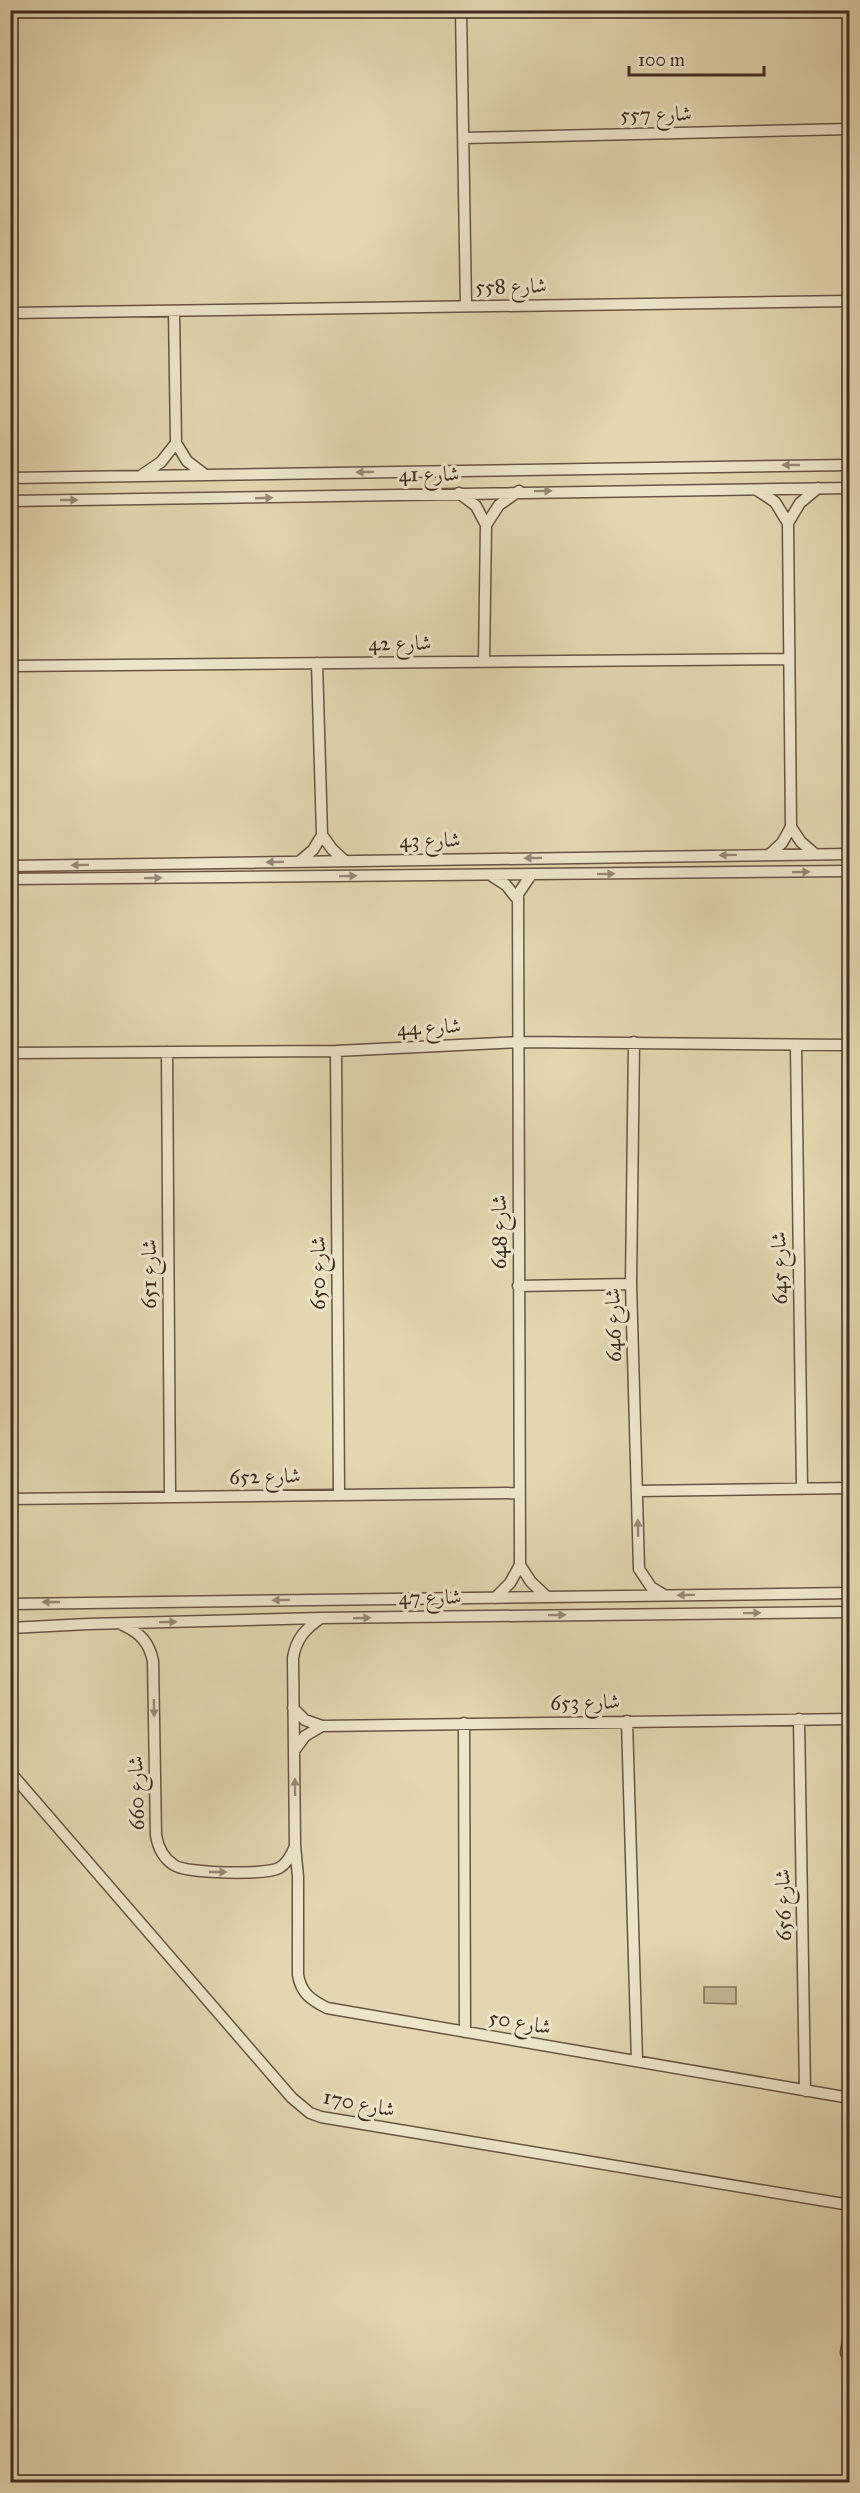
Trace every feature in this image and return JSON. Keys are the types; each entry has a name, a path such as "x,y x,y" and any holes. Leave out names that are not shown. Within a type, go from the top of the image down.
{"street":[{"path":"10,11 20,10"},
{"path":"461,10 466,306"},
{"name":"شارع 557","path":"463,138 849,129"},
{"name":"شارع 558","path":"10,314 849,301"},
{"path":"174,311 176,442 187,461 204,474"},
{"path":"142,475 161,462 176,442"},
{"name":"شارع 41","path":"10,478 849,465"},
{"path":"788,523 800,503 818,488"},
{"name":"شارع 41","path":"10,501 180,500 519,491 849,488"},
{"path":"755,489 775,502 788,523 791,828 782,843 769,855"},
{"path":"486,525 499,505 519,491"},
{"path":"458,492 476,506 486,525 484,662"},
{"name":"شارع 42","path":"10,666 789,658"},
{"path":"300,861 313,850 322,835 317,663"},
{"path":"791,828 801,843 815,854"},
{"path":"322,835 345,861"},
{"name":"شارع 43","path":"10,866 849,854"},
{"name":"شارع 43","path":"10,879 849,871"},
{"path":"490,875 506,885 518,900"},
{"name":"شارع 648","path":"520,1565 518,900 522,887 531,875"},
{"name":"شارع 44","path":"10,1053 336,1051 520,1042 849,1045"},
{"name":"شارع 646","path":"634,1042 631,1284 639,1569 651,1587 664,1596"},
{"name":"شارع 645","path":"796,1046 802,1489"},
{"name":"شارع 650","path":"336,1051 339,1495"},
{"name":"شارع 651","path":"167,1052 170,1497"},
{"path":"518,1286 631,1284"},
{"path":"637,1491 849,1488"},
{"name":"شارع 652","path":"10,1499 519,1492"},
{"path":"495,1598 510,1583 520,1565 531,1582 546,1596"},
{"name":"شارع 47","path":"10,1604 849,1593"},
{"name":"شارع 47","path":"10,1628 321,1618 849,1612"},
{"name":"شارع 50","path":"321,1618 308,1627 295,1645 293,1658 298,1975 300,1985 306,1995 327,2007 849,2098"},
{"name":"شارع 660","path":"120,1623 141,1636 151,1650 156,1835 164,1857 176,1867 189,1872 261,1872 279,1868"},
{"path":"293,1708 305,1720 322,1726"},
{"name":"شارع 656","path":"799,1719 805,2091"},
{"name":"شارع 653","path":"322,1726 849,1719"},
{"path":"627,1721 637,2061"},
{"path":"465,1723 465,2032"},
{"path":"294,1751 306,1736 322,1726"},
{"name":"شارع 170","path":"10,1772 292,2098 310,2113 333,2119 849,2205"},
{"path":"279,1868 289,1859 296,1846"},
{"path":"279,1868 289,1870 298,1877"},
{"path":"849,2328 846,2353 849,2358"}],"shaded area":[{"path":"704,1987 736,1987 736,2004 704,2003"}]}
